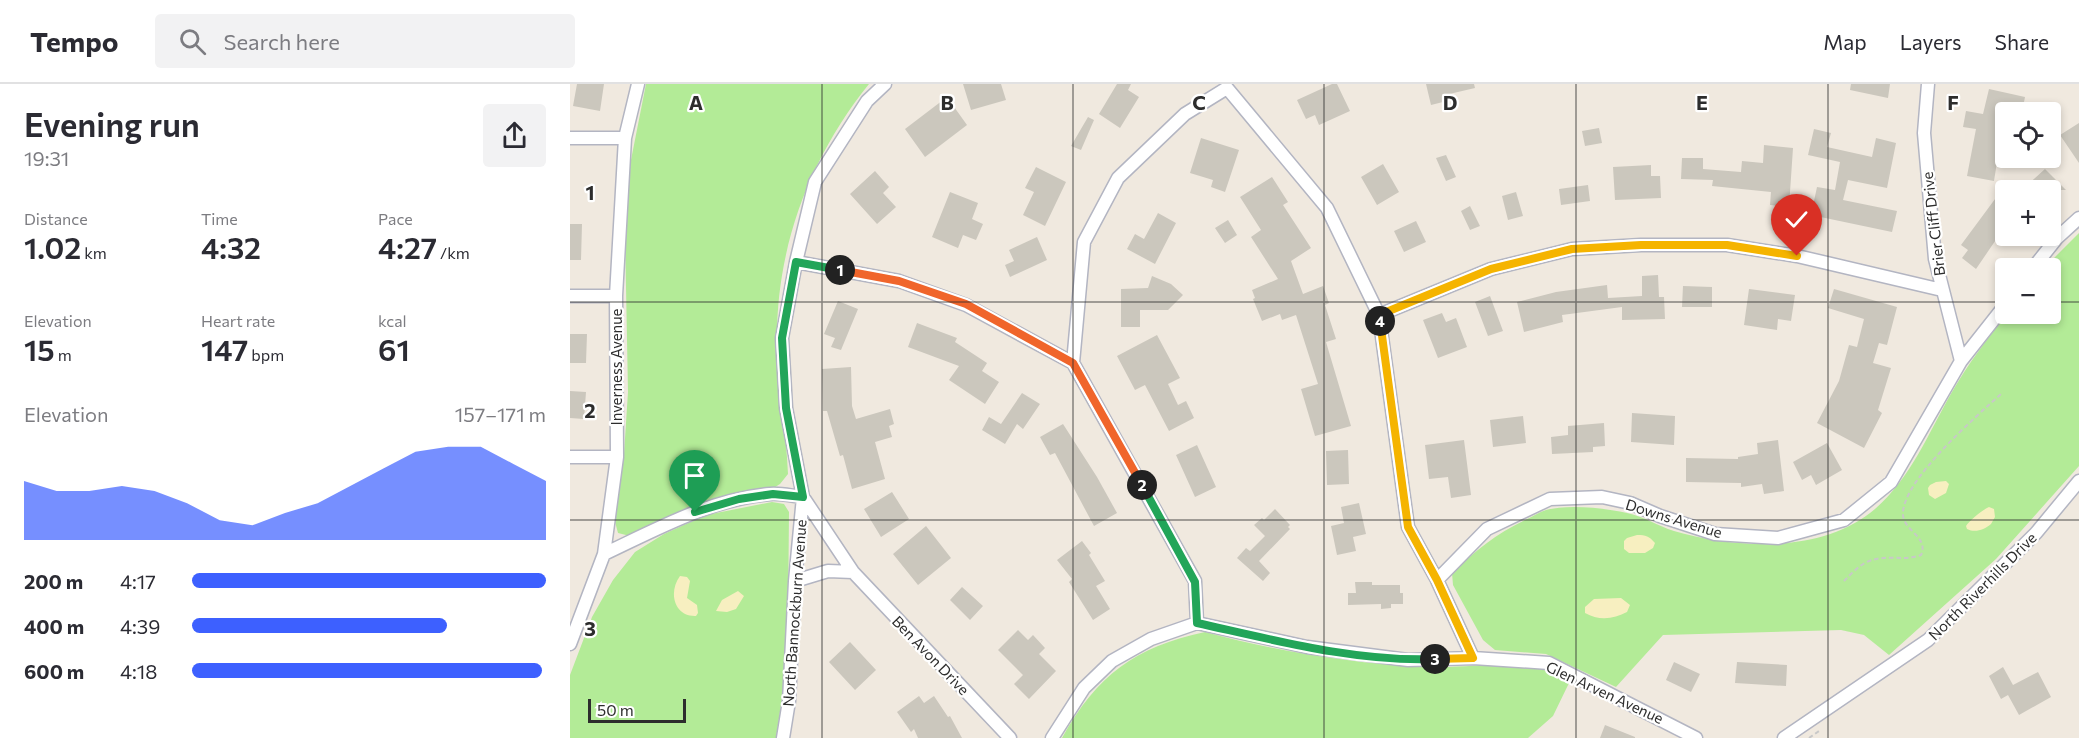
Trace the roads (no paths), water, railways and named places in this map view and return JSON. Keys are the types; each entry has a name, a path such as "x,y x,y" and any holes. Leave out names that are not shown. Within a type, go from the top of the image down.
{"street":[{"name":"Inverness Avenue","path":"570,644 574,619 604,554 617,457 616,296 625,138 638,84"},
{"name":"North Bannockburn Avenue","path":"783,738 789,701 795,581 803,497 786,408 782,338 796,262 815,182 867,101 885,84"},
{"name":"Brier Cliff Drive","path":"1928,84 1924,133 1935,259 1962,360"},
{"path":"1073,363 1084,242 1118,178 1185,114 1227,85 1327,208 1379,315 1408,527 1437,580 1473,658"},
{"path":"570,138 625,138"},
{"path":"2041,258 2057,238 2079,218"},
{"path":"1379,315 1491,269 1572,249 1641,245 1727,245 1797,256 1942,290"},
{"path":"796,262 899,281 966,304 1073,363 1195,582 1197,623 1151,639 1112,661 1084,688 1052,738"},
{"path":"570,296 616,296"},
{"name":"Downs Avenue","path":"1437,580 1487,530 1550,499 1602,497 1630,503 1660,516 1715,534 1778,538 1844,520 1891,482 1962,360 1995,318"},
{"path":"570,457 617,457"},
{"name":"North Riverhills Drive","path":"1784,738 1928,640 2036,532 2079,482"},
{"path":"604,554 695,512 739,499 773,494 803,497"},
{"name":"Ben Avon Drive","path":"803,497 853,572 1010,738"},
{"path":"795,581 828,571 853,572"},
{"name":"Glen Arven Avenue","path":"1197,623 1307,647 1408,660 1473,658 1549,663 1696,738"}]}
